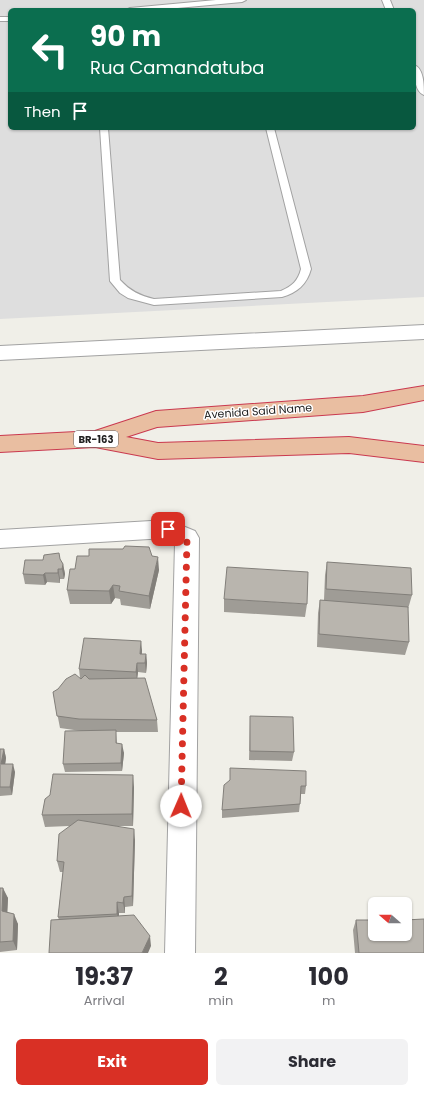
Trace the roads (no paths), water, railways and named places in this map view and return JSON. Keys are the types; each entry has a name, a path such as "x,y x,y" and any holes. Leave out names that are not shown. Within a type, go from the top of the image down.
{"highway":[{"name":"Avenida Said Name","path":"95,439 156,419 363,404 424,393"},
{"name":"Avenida Said Name","path":"0,444 95,439 158,451 349,444 424,454"}],"street":[{"path":"0,353 424,332"},
{"path":"0,540 168,529 187,538 180,953"}],"lane":[{"path":"152,8 242,0"},
{"path":"416,72 424,92"},
{"path":"104,130 115,281 124,292 139,300 154,302 282,294 296,288 304,278 306,269 271,130"}]}
